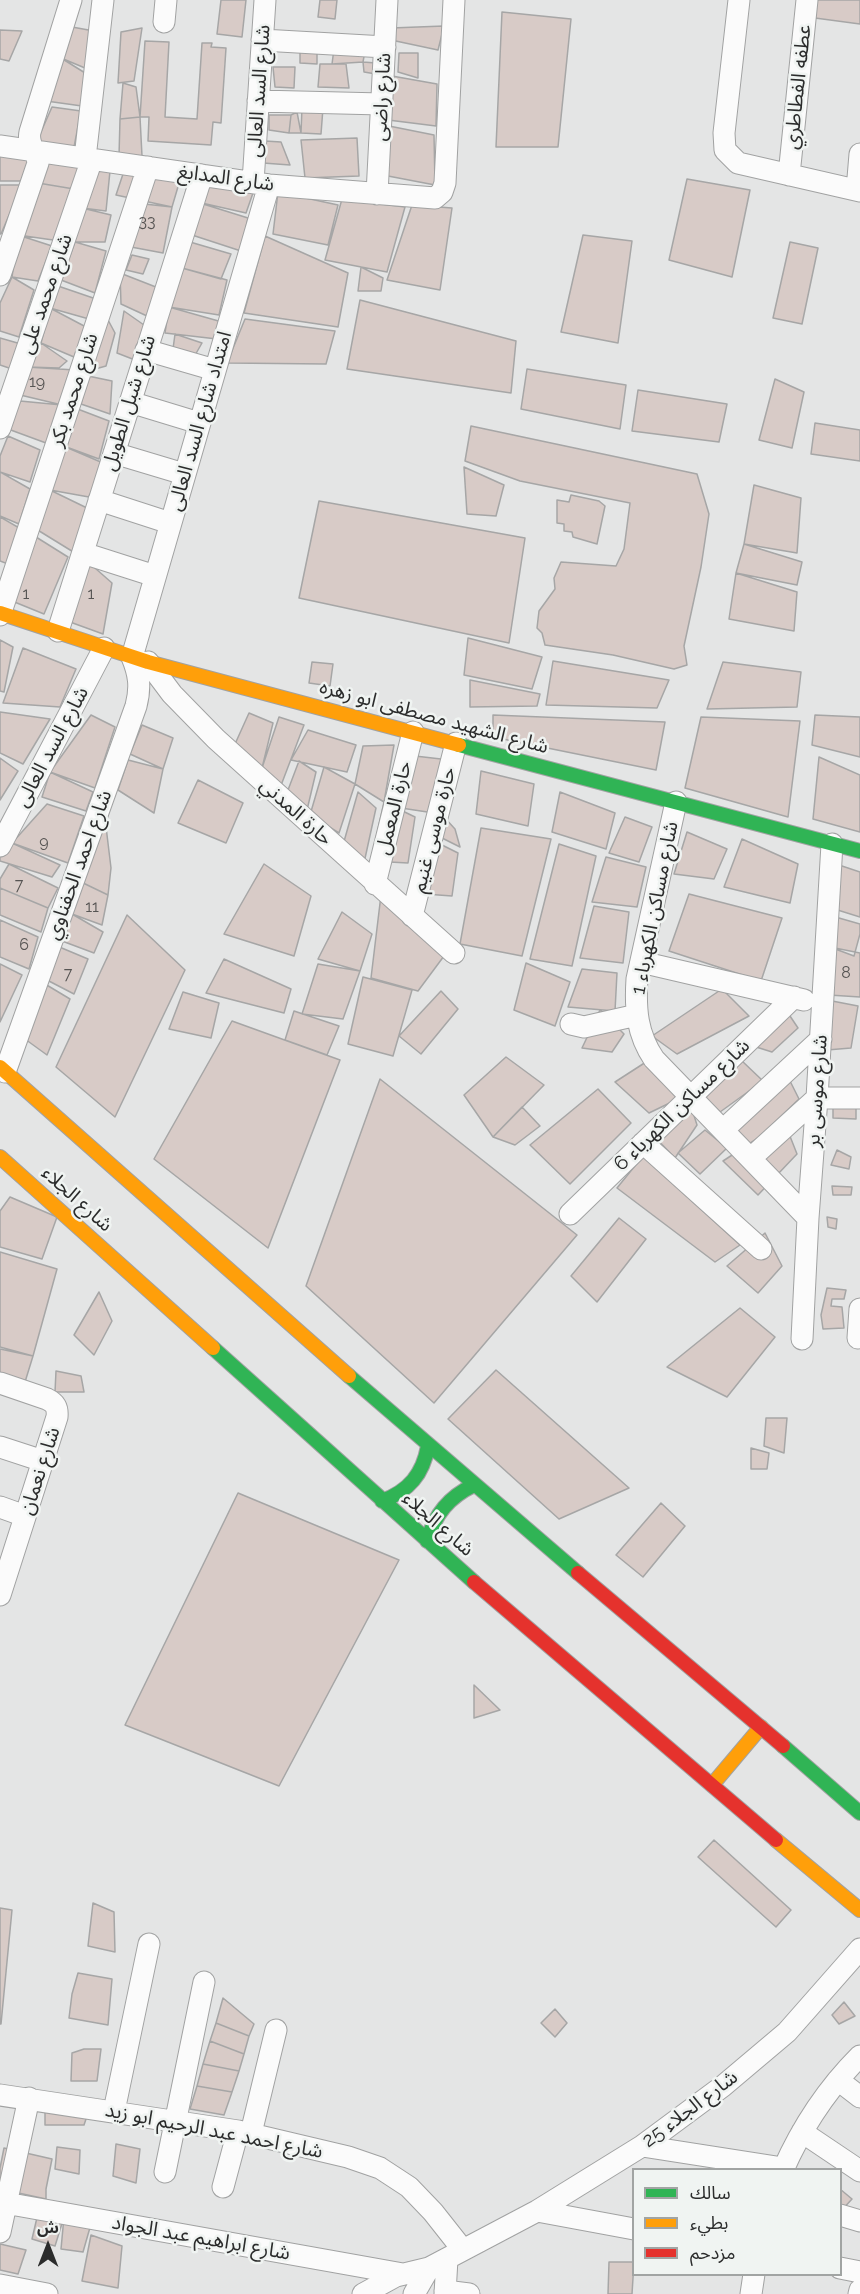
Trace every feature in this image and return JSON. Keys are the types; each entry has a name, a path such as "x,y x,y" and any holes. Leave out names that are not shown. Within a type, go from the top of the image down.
{"main road":[{"name":"شارع الشهيد مصطفى ابو زهره","path":"0,614 140,659 860,851"},
{"path":"3,1069 428,1446 761,1726 860,1813"},
{"name":"شارع الجلاء","path":"0,1157 382,1501 599,1690 860,1910"},
{"path":"382,1501 397,1496 410,1487 423,1468 428,1446"},
{"path":"428,1541 431,1526 438,1512 460,1491 474,1485"},
{"path":"712,1785 761,1726"}],"street":[{"path":"0,275 38,163 29,142 30,132 71,0"},
{"path":"164,22 166,0"},
{"name":"شارع السد العالى","path":"261,183 258,101 265,0"},
{"name":"شارع راضى","path":"377,194 387,0"},
{"name":"شارع المدابغ","path":"0,146 261,183 431,199 439,196 445,183 454,0"},
{"path":"739,0 723,142 730,158 746,165 858,190 860,153"},
{"name":"عطفه الفطاطري","path":"789,175 807,0"},
{"name":"شارع محمد على","path":"0,428 9,373 88,159 92,1"},
{"path":"262,40 385,46"},
{"path":"258,101 382,104"},
{"name":"شارع محمد بكر","path":"0,614 148,168"},
{"name":"شارع شبل الطويل","path":"58,631 202,175"},
{"name":"امتداد شارع السد العالى","path":"140,659 155,576 215,370 261,183"},
{"path":"146,350 215,370"},
{"path":"130,402 200,423"},
{"path":"114,453 184,474"},
{"path":"99,500 170,523"},
{"path":"83,553 155,576"},
{"name":"شارع السد العالى","path":"0,846 104,648"},
{"name":"حارة المدني","path":"140,659 216,739 454,953"},
{"name":"شارع احمد الحفناوي","path":"3,1069 136,706 140,693 140,659"},
{"name":"حارة المعمل","path":"375,884 413,732"},
{"name":"حارة موسى غنيم","path":"412,916 456,743"},
{"name":"شارع مساكن الكهرباء 1","path":"676,802 641,962 636,997 639,1031 654,1059 808,1218"},
{"name":"شارع موسى بر","path":"802,1339 832,844"},
{"path":"641,962 821,1004"},
{"name":"شارع مساكن الكهرباء 6","path":"570,1214 794,997"},
{"path":"571,1024 584,1027 637,1015"},
{"path":"723,1130 821,1039"},
{"path":"751,1158 817,1098 860,1098"},
{"path":"643,1143 761,1249"},
{"path":"858,1338 860,1309"},
{"name":"شارع نعمان","path":"0,1383 47,1398 54,1402 58,1409 26,1516 4,1569 0,1595"},
{"path":"0,1447 43,1461"},
{"path":"0,1507 26,1516"},
{"path":"114,2111 148,1944"},
{"name":"شارع الجلاء 25","path":"363,2294 403,2274 446,2259 537,2211 642,2146 723,2086 787,2032 860,1949"},
{"path":"165,2172 204,1982"},
{"path":"223,2187 244,2132 276,2030"},
{"path":"784,2168 802,2132 837,2080 860,2056"},
{"path":"837,2080 860,2097"},
{"name":"شارع احمد عبد الرحيم ابو زيد","path":"0,2095 244,2132 348,2157 380,2168 409,2187 433,2212 446,2259"},
{"path":"0,2232 3,2202 29,2098"},
{"path":"802,2132 860,2171"},
{"path":"642,2146 777,2168"},
{"name":"شارع ابراهيم عبد الجواد","path":"3,2202 403,2274"},
{"path":"537,2211 632,2229"},
{"path":"842,2216 860,2221"},
{"path":"446,2259 445,2292 469,2294"},
{"path":"414,2294 446,2259"},
{"path":"842,2268 860,2272"},
{"path":"751,2294 754,2276"},
{"path":"0,2286 47,2294"}],"building":[{"path":"221,0 246,0 242,37 217,34"},
{"path":"320,0 337,0 335,19 318,17"},
{"path":"815,0 860,0 860,24 815,18"},
{"path":"502,12 571,19 558,147 496,147"},
{"path":"444,26 438,50 391,40 391,28"},
{"path":"72,27 94,31 85,68 61,58"},
{"path":"142,28 134,81 118,83 121,32"},
{"path":"0,30 22,31 9,61 0,59"},
{"path":"145,41 169,42 165,117 197,119 202,43 212,43 211,47 226,48 221,123 213,122 211,145 148,141 149,117 140,117"},
{"path":"300,47 317,47 317,64 300,63"},
{"path":"334,49 365,51 363,62 332,64"},
{"path":"399,53 418,53 418,78 398,72"},
{"path":"61,58 90,76 82,106 46,101"},
{"path":"363,62 376,63 376,74 364,72"},
{"path":"320,64 346,64 349,88 318,87"},
{"path":"273,67 295,67 294,88 275,87"},
{"path":"392,76 437,84 436,126 388,120"},
{"path":"123,83 136,87 140,117 120,119"},
{"path":"52,107 81,111 74,147 33,150"},
{"path":"302,107 323,108 321,134 301,133"},
{"path":"297,112 301,133 289,133 291,115"},
{"path":"269,115 291,115 289,133 269,130"},
{"path":"140,117 142,156 119,156 120,119"},
{"path":"389,126 434,135 435,185 388,176"},
{"path":"357,138 359,176 305,178 301,140"},
{"path":"265,141 281,142 290,165 263,163"},
{"path":"0,153 29,160 21,181 0,181"},
{"path":"47,159 82,168 74,189 38,183"},
{"path":"96,168 110,171 106,211 82,208"},
{"path":"124,171 180,180 172,207 116,195"},
{"path":"190,173 253,193 246,213 184,199"},
{"path":"687,179 750,190 732,277 669,260"},
{"path":"38,183 74,189 53,240 18,235"},
{"path":"0,185 22,185 1,234 0,234"},
{"path":"278,192 338,205 328,245 273,234"},
{"path":"342,199 405,207 387,272 325,260"},
{"path":"126,202 172,207 163,253 131,247"},
{"path":"200,203 248,218 241,251 192,235"},
{"path":"412,205 452,208 440,290 387,280"},
{"path":"82,208 111,215 105,242 69,242"},
{"path":"18,235 52,246 38,281 12,277"},
{"path":"583,235 632,241 618,343 561,332"},
{"path":"265,236 348,273 338,327 244,313"},
{"path":"75,242 106,251 95,293 61,280"},
{"path":"190,242 231,254 221,279 182,268"},
{"path":"790,242 818,248 802,324 773,318"},
{"path":"132,255 149,259 143,274 126,270"},
{"path":"361,267 383,278 381,291 358,291"},
{"path":"182,268 227,280 219,315 169,307"},
{"path":"120,273 161,289 147,316 121,304"},
{"path":"12,277 34,290 19,337 0,331 0,303"},
{"path":"58,286 99,300 89,319 50,308"},
{"path":"360,300 516,341 511,393 347,369"},
{"path":"169,307 222,322 217,339 165,333"},
{"path":"50,308 86,327 74,357 41,343"},
{"path":"124,311 144,325 135,360 117,353"},
{"path":"107,318 115,333 106,366 88,371"},
{"path":"245,319 335,331 326,364 227,363"},
{"path":"175,334 202,343 194,357 173,349"},
{"path":"0,338 28,346 9,368 0,365"},
{"path":"41,343 67,361 59,368 27,367"},
{"path":"27,367 75,370 62,405 16,394"},
{"path":"527,369 626,385 620,429 521,409"},
{"path":"88,376 112,381 110,414 81,404"},
{"path":"775,379 804,392 792,448 759,440"},
{"path":"638,390 727,404 719,442 632,431"},
{"path":"20,401 62,405 46,443 8,429"},
{"path":"75,408 109,421 99,459 61,445"},
{"path":"815,423 860,430 860,461 811,454"},
{"path":"471,426 697,474 709,514 701,567 684,646 687,665 674,669 613,655 545,645 542,633 537,628 539,611 555,589 554,578 561,562 616,566 624,549 630,503 520,481 465,461"},
{"path":"8,436 40,450 30,482 0,472 0,456"},
{"path":"61,445 103,463 89,497 50,490"},
{"path":"464,467 504,485 496,516 467,514"},
{"path":"0,472 30,489 19,524 0,516"},
{"path":"754,485 801,498 797,553 744,544"},
{"path":"50,490 87,508 75,553 36,529"},
{"path":"571,495 599,501 605,506 597,544 573,537 572,532 564,531 564,524 557,523 557,500 569,502"},
{"path":"319,501 525,538 509,643 299,598"},
{"path":"0,517 21,529 16,567 0,561"},
{"path":"36,537 68,557 44,614 12,601"},
{"path":"744,544 802,562 797,585 736,573"},
{"path":"87,561 112,583 103,634 70,622"},
{"path":"736,573 797,592 794,631 729,619"},
{"path":"468,638 542,657 532,689 464,675"},
{"path":"0,640 13,647 4,692 0,691"},
{"path":"23,648 76,669 60,707 3,703"},
{"path":"553,661 669,680 657,708 546,705"},
{"path":"312,662 333,664 330,686 309,683"},
{"path":"723,662 801,672 797,707 707,709"},
{"path":"470,680 540,694 537,706 470,707"},
{"path":"0,712 50,719 23,764 0,753"},
{"path":"249,713 273,723 262,768 235,744"},
{"path":"91,715 115,727 95,788 50,772"},
{"path":"493,715 665,722 656,770 493,737"},
{"path":"815,715 860,717 860,757 812,745"},
{"path":"279,717 304,725 280,788 262,768"},
{"path":"701,717 800,721 788,817 685,788"},
{"path":"142,725 173,738 163,769 130,754"},
{"path":"308,730 356,745 347,772 291,760"},
{"path":"394,745 384,802 355,784 363,746"},
{"path":"415,756 441,759 434,813 401,808"},
{"path":"819,757 860,775 860,832 813,819"},
{"path":"0,758 18,771 0,800"},
{"path":"128,760 163,769 154,813 118,790"},
{"path":"299,761 316,772 307,810 288,790"},
{"path":"324,767 355,784 339,833 310,815"},
{"path":"481,771 534,784 528,826 476,814"},
{"path":"50,772 93,792 86,811 42,797"},
{"path":"198,780 243,803 226,843 178,823"},
{"path":"358,792 376,808 364,863 343,845"},
{"path":"560,792 615,813 606,849 552,832"},
{"path":"384,802 415,817 408,863 371,861"},
{"path":"47,804 84,816 68,863 12,843"},
{"path":"104,810 111,868 108,895 79,881"},
{"path":"444,817 455,829 460,847 440,837"},
{"path":"625,817 652,827 639,862 609,853"},
{"path":"481,828 551,839 522,956 460,944"},
{"path":"687,832 727,849 714,879 674,874"},
{"path":"742,839 798,864 790,903 724,887"},
{"path":"12,843 60,865 52,877 0,861 0,857"},
{"path":"438,843 458,853 452,896 425,894"},
{"path":"559,844 596,856 572,966 530,959"},
{"path":"606,857 646,867 637,907 592,902"},
{"path":"9,864 58,888 48,908 0,888 0,879"},
{"path":"264,864 311,896 294,956 224,934"},
{"path":"839,865 860,872 860,917 828,907"},
{"path":"79,881 108,895 102,925 72,914"},
{"path":"0,888 48,908 41,932 0,915"},
{"path":"689,894 782,918 761,981 669,951"},
{"path":"381,895 444,956 418,991 371,978"},
{"path":"594,906 629,912 623,963 580,958"},
{"path":"342,912 372,934 360,971 318,959"},
{"path":"72,914 103,932 94,953 62,941"},
{"path":"127,915 185,970 115,1117 56,1067"},
{"path":"832,916 860,924 860,934 854,956 830,947"},
{"path":"0,920 38,937 29,969 0,957"},
{"path":"57,946 88,959 74,994 45,979"},
{"path":"830,947 860,953 860,997 829,995"},
{"path":"224,959 291,989 284,1013 206,993"},
{"path":"526,963 570,982 555,1026 514,1010"},
{"path":"0,964 22,975 0,1022"},
{"path":"318,964 360,971 343,1019 302,1014"},
{"path":"582,969 617,973 615,1011 568,1007"},
{"path":"363,977 412,990 393,1056 348,1044"},
{"path":"45,984 70,999 47,1055 18,1034"},
{"path":"722,989 749,1016 677,1054 652,1036"},
{"path":"441,991 458,1009 421,1054 399,1036"},
{"path":"183,992 219,1003 211,1038 169,1029"},
{"path":"827,1000 858,1006 851,1048 827,1050"},
{"path":"600,1010 624,1034 612,1052 582,1048"},
{"path":"294,1011 339,1026 327,1055 285,1040"},
{"path":"788,1013 798,1028 772,1052 753,1046"},
{"path":"232,1021 340,1060 268,1248 154,1159"},
{"path":"506,1057 544,1085 493,1137 464,1095"},
{"path":"741,1060 763,1081 720,1112 701,1094"},
{"path":"646,1062 678,1099 649,1113 615,1082"},
{"path":"788,1077 799,1099 750,1146 734,1130"},
{"path":"380,1079 577,1235 434,1403 306,1286"},
{"path":"598,1089 631,1123 570,1184 530,1145"},
{"path":"833,1104 856,1106 856,1119 833,1118"},
{"path":"691,1106 697,1125 675,1158 652,1134"},
{"path":"522,1107 540,1126 515,1145 493,1137"},
{"path":"784,1121 797,1154 758,1195 723,1161"},
{"path":"705,1130 727,1148 700,1174 678,1153"},
{"path":"837,1150 851,1157 849,1169 831,1165"},
{"path":"643,1156 740,1245 715,1262 617,1188"},
{"path":"832,1186 852,1187 851,1195 833,1195"},
{"path":"10,1197 57,1217 42,1259 0,1247 0,1211"},
{"path":"827,1217 837,1219 836,1229 828,1227"},
{"path":"619,1218 646,1239 597,1302 571,1276"},
{"path":"765,1233 782,1266 758,1293 727,1266"},
{"path":"0,1252 57,1269 33,1356 0,1347"},
{"path":"827,1288 846,1290 844,1299 832,1299 831,1306 842,1307 844,1328 823,1329 821,1315"},
{"path":"99,1292 112,1321 94,1355 74,1335"},
{"path":"740,1308 775,1337 727,1397 667,1367"},
{"path":"0,1349 33,1356 25,1382 0,1377"},
{"path":"496,1370 629,1488 559,1519 448,1419"},
{"path":"56,1371 81,1376 84,1392 55,1392"},
{"path":"766,1418 787,1418 784,1453 764,1446"},
{"path":"751,1448 769,1453 767,1469 751,1469"},
{"path":"238,1493 399,1560 279,1786 125,1725"},
{"path":"661,1503 685,1526 643,1577 616,1555"},
{"path":"474,1685 500,1710 474,1718"},
{"path":"714,1840 791,1910 776,1927 698,1857"},
{"path":"93,1903 114,1912 115,1952 88,1946"},
{"path":"0,1908 12,1910 1,2024 0,2024"},
{"path":"78,1973 112,1979 108,2025 69,2018"},
{"path":"223,1998 254,2024 249,2036 216,2023"},
{"path":"844,2002 855,2016 839,2024 832,2015"},
{"path":"555,2009 567,2023 555,2037 541,2023"},
{"path":"216,2023 249,2036 244,2054 210,2041"},
{"path":"210,2041 244,2054 239,2071 203,2064"},
{"path":"84,2049 101,2049 97,2081 71,2081 72,2053"},
{"path":"203,2064 239,2071 232,2092 197,2086"},
{"path":"197,2086 232,2092 224,2115 190,2109"},
{"path":"45,2101 92,2101 84,2125 45,2125"},
{"path":"116,2144 140,2149 136,2183 113,2176"},
{"path":"57,2147 80,2150 79,2174 55,2169"},
{"path":"4,2148 52,2159 46,2199 0,2189 0,2168"},
{"path":"842,2191 852,2199 842,2210"},
{"path":"39,2209 64,2217 55,2246 32,2239"},
{"path":"64,2217 91,2224 83,2252 61,2249"},
{"path":"91,2235 122,2246 118,2288 82,2281"},
{"path":"0,2244 26,2250 18,2274 0,2270"},
{"path":"609,2262 632,2262 632,2294 608,2294"}],"traffic: fast":[{"path":"459,745 860,851"},
{"path":"213,1348 474,1582"},
{"path":"349,1376 578,1573"},
{"path":"382,1501 400,1492 413,1480 426,1456 428,1446"},
{"path":"427,1541 444,1507 457,1495 474,1485"},
{"path":"783,1746 860,1813"}],"traffic: slow":[{"path":"0,613 148,662 459,745"},
{"path":"0,1067 349,1376"},
{"path":"0,1157 213,1348"},
{"path":"712,1785 761,1727"},
{"path":"776,1840 860,1910"}],"traffic: jam":[{"path":"578,1573 783,1746"},
{"path":"474,1582 776,1840"}]}
